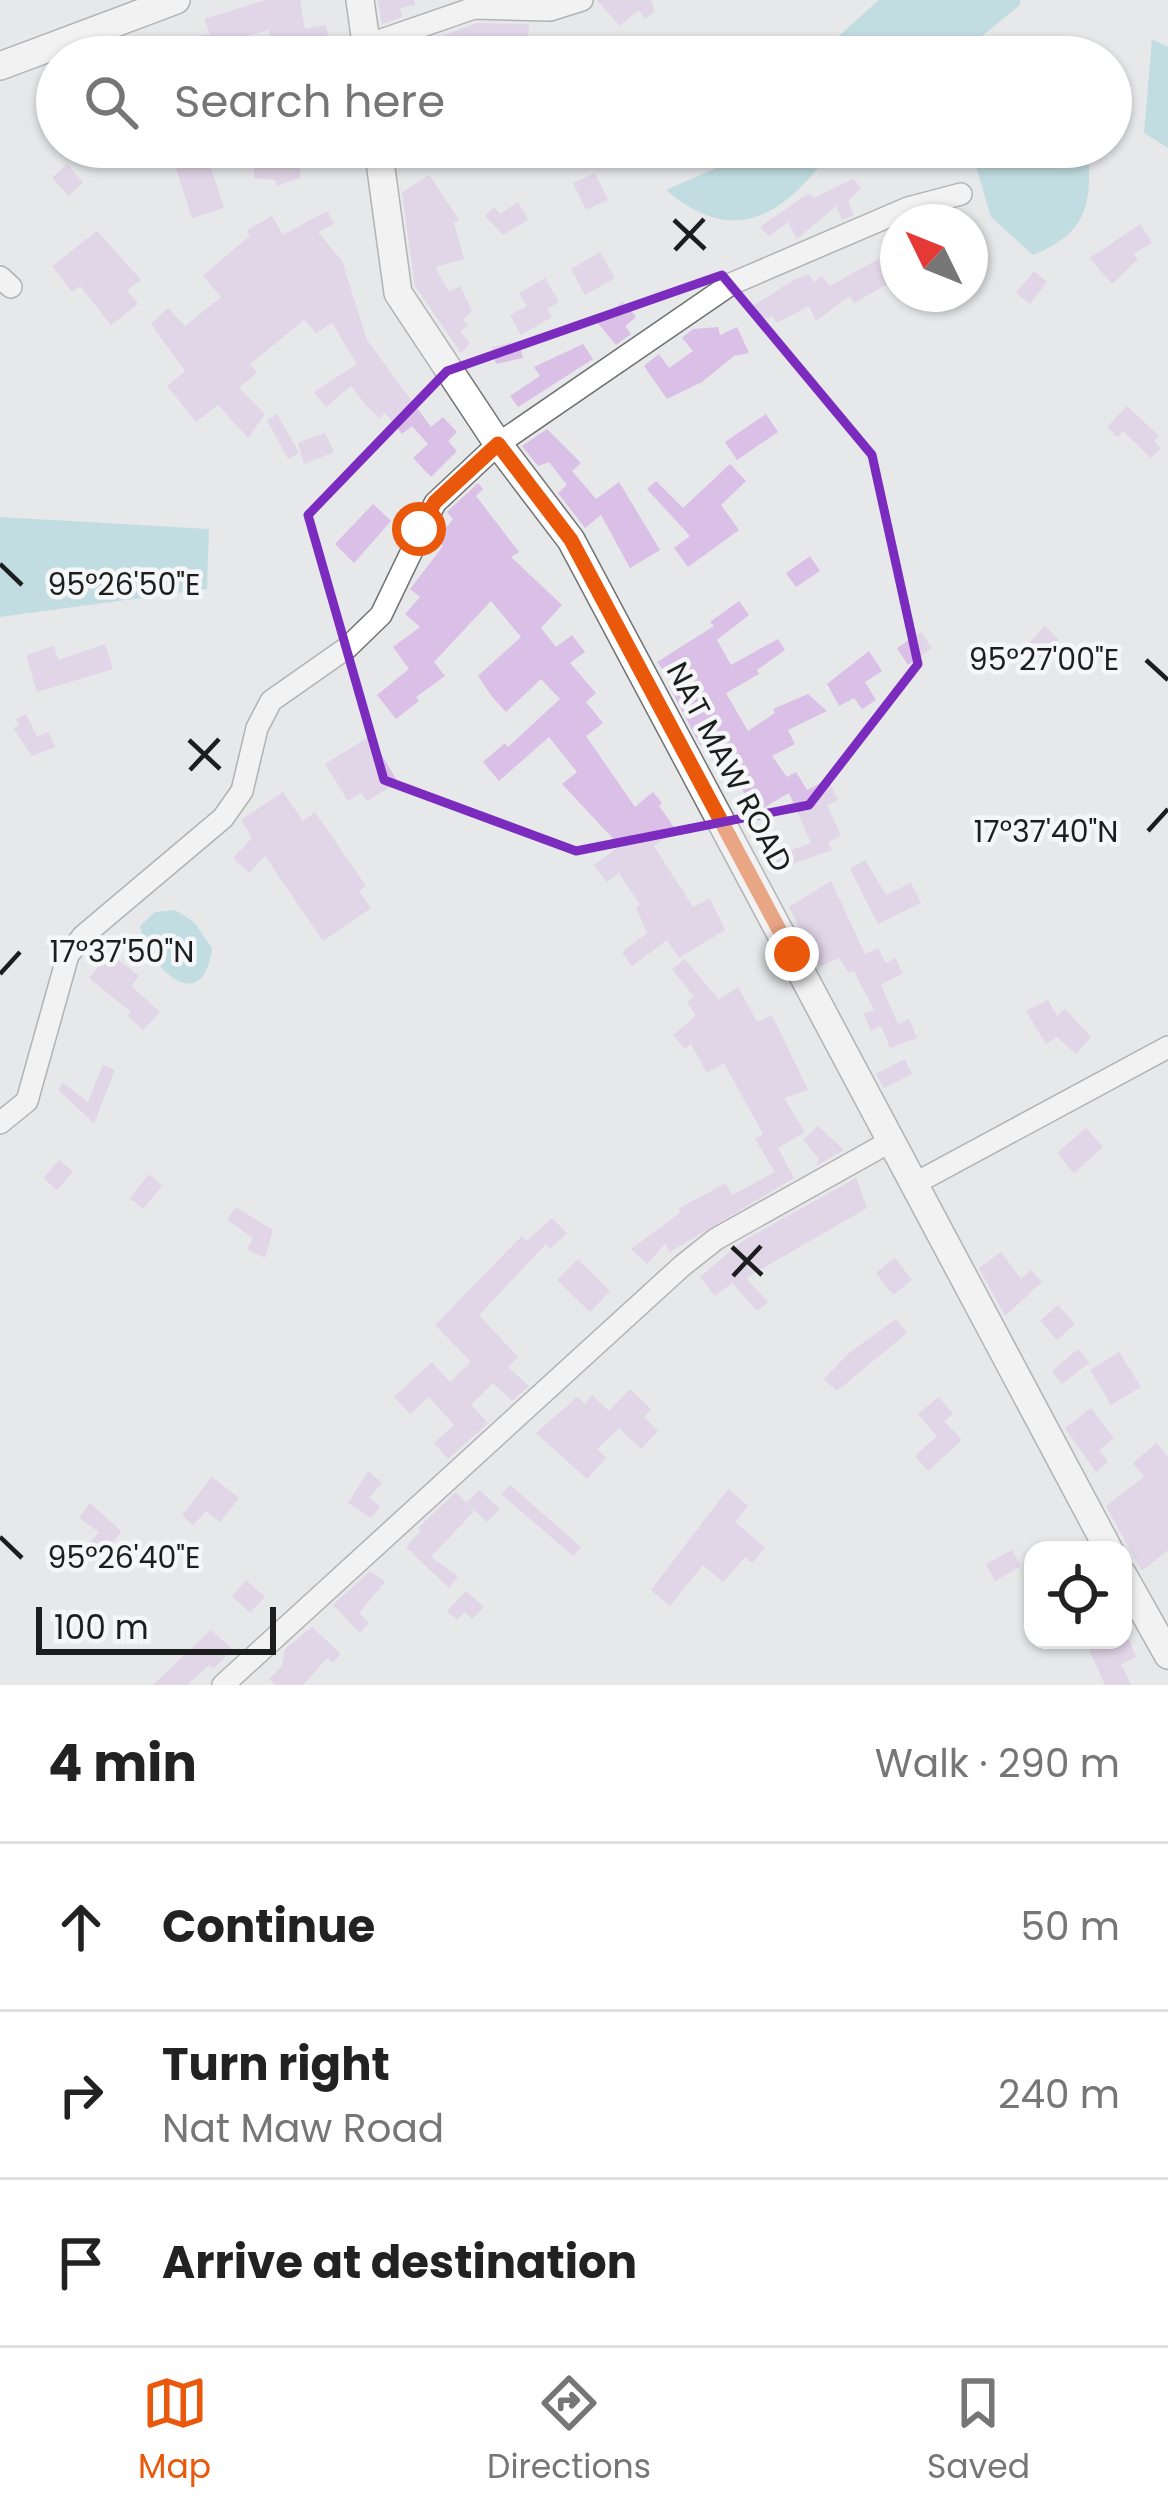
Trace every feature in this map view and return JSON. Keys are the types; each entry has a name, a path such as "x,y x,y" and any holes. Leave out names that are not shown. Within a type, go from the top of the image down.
{"main road":[{"path":"80,36 176,0"},
{"path":"362,2 366,36"},
{"path":"0,66 36,52"},
{"name":"NAT MAW ROAD","path":"381,168 398,293 498,444 571,540 1104,1541"},
{"path":"1132,1591 1168,1655"}],"street":[{"path":"405,36 474,8 550,10 582,0"},
{"path":"0,1123 27,1101 68,956 83,936 224,818 242,791 257,728 272,700 348,647 381,615 435,502 498,444 730,284 908,208 961,194"},
{"path":"914,1184 1168,1047"},
{"path":"224,1685 682,1266 716,1239 891,1142"}],"highlighted area":[{"path":"722,275 872,455 918,664 809,805 576,851 384,780 308,515 447,371"}],"water":[{"path":"879,0 1020,0 1020,5 982,36 839,36"},
{"path":"1152,39 1168,47 1168,148 1144,133"},
{"path":"716,168 818,168 779,205 738,220 716,218 692,208 666,190"},
{"path":"976,168 1089,168 1087,201 1076,226 1033,255 991,217"},
{"path":"0,517 209,529 207,589 0,617"},
{"path":"175,910 194,922 212,948 207,969 198,981 188,984 164,971 140,926 155,912"}],"building":[{"path":"266,0 300,0 305,29 326,25 328,36 270,36 269,30 247,36 196,36 210,34 204,19"},
{"path":"378,0 414,0 415,5 400,8 402,17 382,24"},
{"path":"597,0 651,0 655,11 645,19 639,10 619,26"},
{"path":"477,23 529,24 528,36 442,36"},
{"path":"63,168 71,168 83,182 69,196 52,178"},
{"path":"176,168 211,168 224,208 192,218"},
{"path":"254,168 300,168 300,178 276,186 275,180 254,178"},
{"path":"595,173 608,200 586,210 573,183"},
{"path":"429,175 459,220 454,223 464,259 435,267 449,292 460,286 472,311 463,320 468,325 460,332 470,343 461,353 415,286 402,193"},
{"path":"853,179 861,188 848,201 854,215 842,220 836,206 797,239 788,222 769,236 760,227 809,193 814,198"},
{"path":"518,202 528,220 503,235 485,216 494,207 500,214"},
{"path":"327,211 334,224 318,232 342,261 367,340 431,427 443,417 457,432 448,441 457,451 431,477 413,458 428,444 412,426 402,434 385,413 379,418 351,386 326,407 314,392 357,364 332,323 316,333 304,320 250,364 257,373 239,388 265,414 248,438 218,405 196,422 167,386 185,371 151,324 168,308 185,326 221,297 203,275 250,236 247,230 272,216 283,235"},
{"path":"1140,224 1152,243 1133,254 1138,259 1112,284 1090,258"},
{"path":"97,231 141,280 127,290 138,304 111,325 80,286 72,292 52,266"},
{"path":"600,252 615,278 585,295 571,269"},
{"path":"878,259 880,263 880,288 854,303 850,296 816,321 809,306 777,323 772,316 756,322 751,307 792,281 808,274 814,282 822,276 830,286"},
{"path":"1034,271 1047,282 1030,304 1016,293"},
{"path":"545,278 559,302 547,309 552,317 521,335 510,315 527,306 519,293"},
{"path":"623,301 636,317 625,326 631,334 616,345 597,322"},
{"path":"718,327 720,335 737,327 749,353 734,356 702,382 667,399 644,366 659,354 669,368 693,351 682,338 693,329"},
{"path":"519,341 523,358 496,364 492,347"},
{"path":"583,344 593,359 518,407 510,396 540,376 534,367"},
{"path":"1127,406 1159,436 1154,441 1161,448 1151,458 1123,431 1118,437 1107,427"},
{"path":"277,414 299,453 288,459 267,420"},
{"path":"766,414 778,432 737,460 725,442"},
{"path":"547,429 581,463 572,471 596,499 619,482 660,550 630,568 601,515 585,528 558,493 567,485 549,462 538,466 522,446"},
{"path":"325,433 334,452 304,464 298,443"},
{"path":"730,464 746,481 721,505 739,530 688,567 674,548 690,536 647,489 656,481 683,508"},
{"path":"478,483 483,489 476,496 519,552 511,557 562,605 541,628 556,647 572,635 585,652 570,663 596,693 586,702 603,723 586,736 635,807 653,792 662,803 659,806 676,830 654,846 693,907 710,899 725,930 679,958 667,940 632,966 622,952 647,933 636,907 640,905 619,873 607,882 594,865 620,846 562,784 577,772 549,737 499,781 483,762 505,743 508,747 560,699 541,679 506,712 493,698 478,676 521,637 491,601 434,662 445,676 416,697 419,701 396,719 377,695 409,669 393,647 420,627 405,614 420,597 410,589 443,546 437,539 453,519 447,512"},
{"path":"373,504 391,521 354,563 335,544"},
{"path":"810,556 820,571 796,587 786,573"},
{"path":"739,601 749,615 717,640 731,665 778,639 785,650 757,670 759,674 726,693 748,731 775,713 773,709 808,694 827,711 788,730 795,744 772,756 787,777 796,772 807,790 828,780 838,800 827,805 841,836 828,842 832,850 779,868 774,856 811,843 789,793 748,817 740,804 748,799 724,761 719,765 699,743 669,686 674,683 657,662 714,626 710,622"},
{"path":"1045,626 1059,640 1041,658 1027,645"},
{"path":"921,632 932,648 908,665 897,648"},
{"path":"105,644 113,669 37,692 26,655 54,646 58,660"},
{"path":"869,651 882,671 865,682 876,700 862,709 854,698 839,706 827,684"},
{"path":"26,714 37,737 48,732 55,747 32,756 13,728 19,725 16,719"},
{"path":"370,736 398,782 367,801 361,793 348,801 325,764"},
{"path":"283,792 303,821 315,812 366,886 359,891 371,908 323,941 265,856 249,873 233,858 252,838 241,820"},
{"path":"865,860 886,895 911,883 921,903 878,924 850,869"},
{"path":"831,881 865,954 878,948 886,963 895,958 903,973 881,985 898,1024 909,1019 917,1038 890,1048 881,1026 871,1031 864,1014 874,1010 854,971 849,973 839,958 819,967 789,907"},
{"path":"109,953 139,976 131,986 160,1012 143,1030 127,1016 131,1012 89,978"},
{"path":"685,959 719,1000 738,987 757,1022 772,1015 808,1090 784,1098 805,1132 778,1148 794,1178 670,1252 665,1244 647,1264 631,1249 681,1212 678,1209 726,1183 732,1195 775,1172 755,1139 763,1134 724,1063 707,1073 691,1044 685,1049 673,1035 696,1016 687,1002 694,997 672,969"},
{"path":"1048,1000 1057,1016 1065,1009 1091,1037 1076,1054 1057,1037 1046,1044 1026,1011"},
{"path":"905,1059 912,1074 884,1088 876,1074"},
{"path":"103,1065 115,1070 94,1123 58,1090 63,1083 88,1102"},
{"path":"818,1126 844,1150 816,1166 819,1159 803,1140"},
{"path":"1086,1128 1103,1147 1074,1173 1057,1153"},
{"path":"59,1160 73,1172 57,1190 43,1178"},
{"path":"149,1174 162,1186 143,1209 130,1198"},
{"path":"856,1178 867,1208 746,1278 768,1302 757,1311 732,1283 715,1296 700,1277 741,1242"},
{"path":"236,1207 273,1230 265,1258 247,1249 253,1238 227,1220"},
{"path":"552,1218 567,1233 550,1249 546,1244 479,1315 518,1357 508,1367 529,1386 512,1401 493,1383 471,1405 488,1423 448,1459 434,1443 454,1425 429,1397 410,1414 394,1397 432,1362 450,1382 471,1362 435,1325 522,1236 527,1241"},
{"path":"1001,1252 1021,1279 1031,1270 1042,1282 1005,1316 979,1268"},
{"path":"895,1258 912,1280 893,1295 876,1273"},
{"path":"578,1259 610,1291 590,1312 557,1280"},
{"path":"1058,1305 1075,1324 1057,1340 1040,1321"},
{"path":"896,1319 907,1333 837,1391 824,1379 849,1353"},
{"path":"1078,1349 1089,1363 1062,1384 1052,1371"},
{"path":"1119,1352 1141,1387 1111,1405 1090,1370"},
{"path":"630,1389 651,1409 644,1417 658,1431 641,1449 619,1428 597,1449 606,1458 587,1479 536,1433 577,1397 585,1404 592,1395 609,1411"},
{"path":"939,1397 953,1414 944,1421 962,1440 928,1471 915,1456 937,1436 918,1414"},
{"path":"1091,1408 1114,1438 1099,1450 1108,1462 1096,1472 1065,1428"},
{"path":"1157,1443 1168,1457 1168,1550 1142,1571 1132,1553 1132,1541 1125,1541 1106,1506 1144,1477 1133,1463"},
{"path":"368,1471 382,1483 369,1498 380,1506 371,1518 348,1503"},
{"path":"212,1477 239,1498 220,1522 206,1511 193,1525 182,1515"},
{"path":"510,1485 581,1547 573,1556 501,1494"},
{"path":"728,1489 748,1506 735,1522 765,1547 752,1563 745,1557 723,1582 703,1565 670,1606 651,1590"},
{"path":"479,1490 500,1509 487,1522 467,1503"},
{"path":"456,1492 474,1511 431,1557 458,1576 449,1588 406,1547 421,1531 418,1528"},
{"path":"90,1503 121,1531 103,1557 89,1545 99,1532 79,1518"},
{"path":"1012,1550 1021,1566 995,1581 986,1564"},
{"path":"370,1571 385,1582 359,1613 369,1623 360,1633 333,1605"},
{"path":"246,1580 265,1597 250,1613 232,1596"},
{"path":"466,1591 484,1607 472,1619 465,1612 457,1620 447,1611"},
{"path":"312,1627 341,1654 333,1663 327,1658 303,1685 276,1685 269,1679 282,1666 285,1649"},
{"path":"211,1630 232,1649 213,1669 209,1665 187,1685 153,1685"},
{"path":"1132,1647 1136,1657 1121,1664 1131,1685 1105,1685 1089,1649"}],"route":[{"path":"419,529 435,502 498,444 571,540 792,954"}]}
